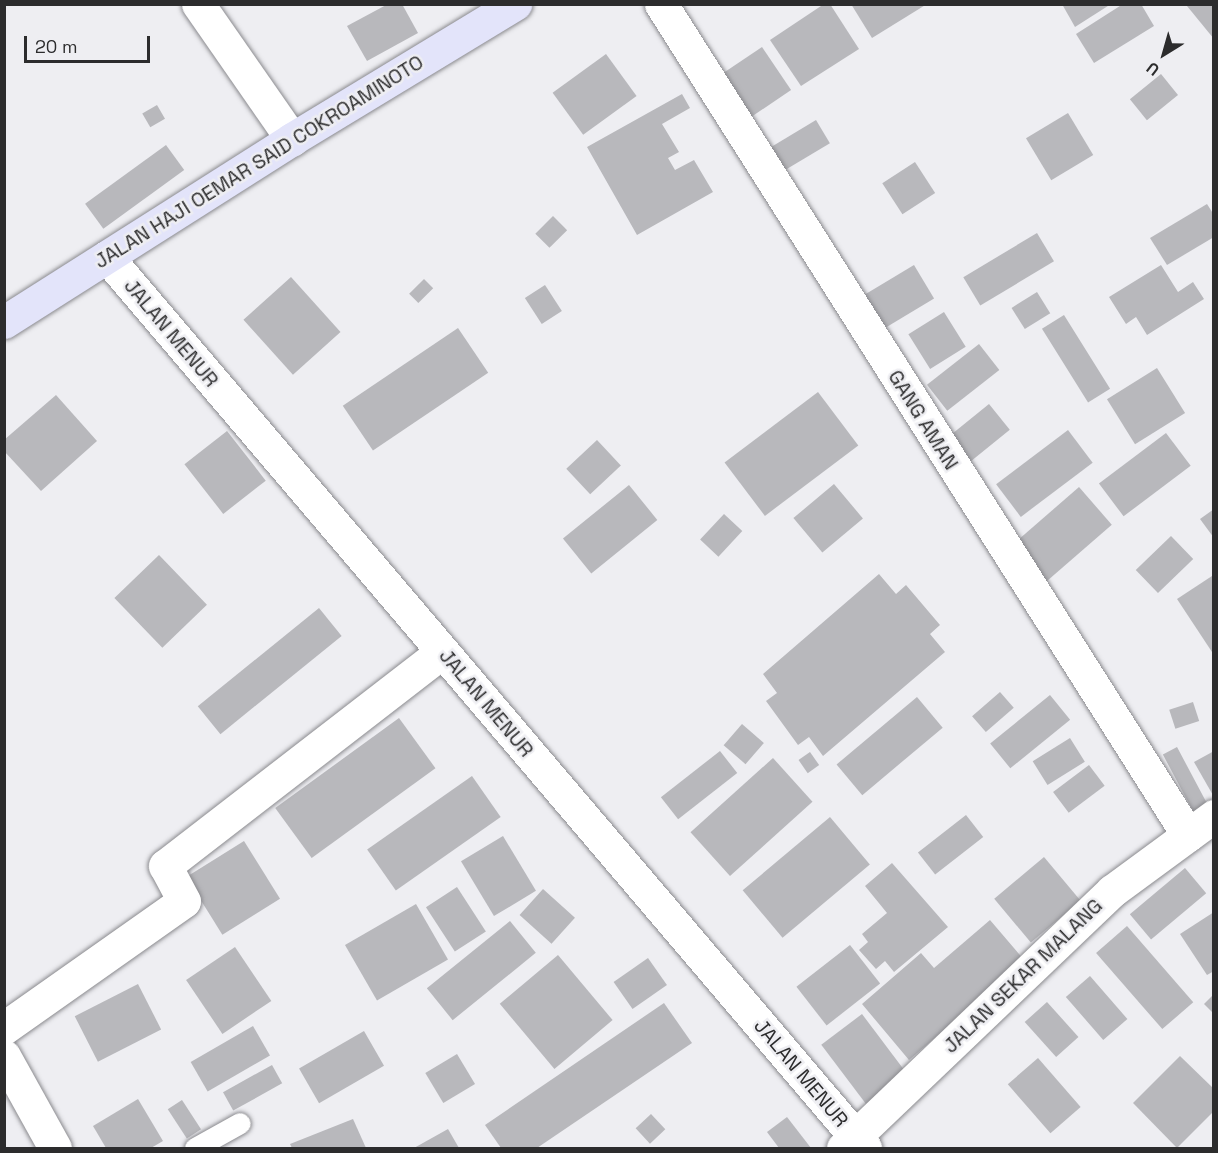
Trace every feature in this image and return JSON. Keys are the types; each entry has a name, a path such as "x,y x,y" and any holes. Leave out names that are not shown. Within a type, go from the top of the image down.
{"main road":[{"name":"JALAN HAJI OEMAR SAID COKROAMINOTO","path":"4,322 292,139 515,4"}],"street":[{"path":"198,4 292,139"},
{"name":"GANG AMAN","path":"661,4 1201,825"},
{"name":"JALAN MENUR","path":"107,257 855,1145"},
{"path":"4,1028 184,901 165,866 442,652"},
{"name":"JALAN SEKAR MALANG","path":"855,1145 1112,891 1201,825"},
{"path":"4,1056 55,1149"}],"lane":[{"path":"195,1149 240,1123"}],"building":[{"path":"388,4 402,4 418,33 367,61 347,26"},
{"path":"824,4 830,4 859,49 801,86 770,40"},
{"path":"851,4 927,4 872,38"},
{"path":"1062,4 1111,4 1075,27"},
{"path":"1123,4 1141,4 1154,26 1094,63 1076,34"},
{"path":"1189,4 1214,4 1214,39 1187,6"},
{"path":"762,47 791,90 744,122 715,79"},
{"path":"606,54 637,96 583,135 553,93"},
{"path":"1161,74 1178,95 1147,120 1130,99"},
{"path":"682,94 690,108 662,124 679,152 668,158 675,170 694,160 713,192 637,235 587,147"},
{"path":"157,105 165,119 150,127 142,113"},
{"path":"1068,113 1093,155 1051,180 1026,138"},
{"path":"816,120 830,143 777,175 763,152"},
{"path":"166,145 184,170 103,229 85,204"},
{"path":"915,162 935,193 902,214 882,183"},
{"path":"1207,204 1214,215 1214,237 1167,265 1150,238"},
{"path":"553,216 567,230 549,248 535,234"},
{"path":"1037,233 1054,261 980,306 963,277"},
{"path":"914,265 934,298 878,332 857,299"},
{"path":"1161,265 1178,292 1193,282 1204,299 1147,335 1136,317 1126,324 1109,297"},
{"path":"291,277 341,332 293,375 243,320"},
{"path":"424,279 433,288 418,303 409,294"},
{"path":"545,285 562,311 542,324 525,298"},
{"path":"1037,292 1050,313 1025,329 1012,308"},
{"path":"944,312 966,347 930,369 908,334"},
{"path":"1064,315 1110,389 1088,403 1042,329"},
{"path":"458,328 488,373 373,450 343,406"},
{"path":"979,344 999,370 947,411 927,385"},
{"path":"1157,368 1185,413 1135,444 1107,399"},
{"path":"818,392 858,446 765,516 725,462"},
{"path":"56,395 97,441 41,491 4,451 4,440"},
{"path":"989,404 1010,430 966,465 945,439"},
{"path":"1068,430 1093,463 1021,517 996,484"},
{"path":"227,431 266,481 223,514 184,464"},
{"path":"1166,433 1191,466 1124,516 1099,484"},
{"path":"597,440 621,466 590,494 566,469"},
{"path":"834,484 863,518 822,553 793,518"},
{"path":"629,485 657,520 591,573 563,538"},
{"path":"1079,487 1112,525 1046,582 1013,544"},
{"path":"1214,509 1214,538 1200,519"},
{"path":"724,514 742,531 718,557 700,540"},
{"path":"1171,536 1193,559 1158,593 1136,570"},
{"path":"159,555 207,605 162,648 114,598"},
{"path":"879,574 896,594 906,585 940,625 930,634 945,652 823,756 809,737 798,745 766,701 777,693 763,674"},
{"path":"1212,576 1214,579 1212,652 1177,599"},
{"path":"319,608 342,636 220,734 198,706"},
{"path":"1000,692 1014,708 986,732 972,716"},
{"path":"1050,695 1070,720 1010,768 990,743"},
{"path":"917,697 943,728 862,795 837,764"},
{"path":"1193,702 1199,721 1175,729 1169,710"},
{"path":"399,718 435,768 312,858 275,808"},
{"path":"742,724 764,743 746,764 724,745"},
{"path":"1070,738 1085,762 1048,785 1033,761"},
{"path":"1177,747 1208,805 1194,813 1163,755"},
{"path":"720,751 737,773 678,819 661,797"},
{"path":"1214,751 1214,797 1194,762"},
{"path":"810,752 819,765 808,773 799,760"},
{"path":"773,758 812,802 730,876 691,832"},
{"path":"1089,765 1105,786 1069,813 1053,792"},
{"path":"472,776 501,817 396,890 367,849"},
{"path":"966,815 983,837 935,875 918,853"},
{"path":"830,817 870,864 783,938 743,890"},
{"path":"503,836 536,891 494,916 461,861"},
{"path":"244,841 280,899 222,935 186,877"},
{"path":"1044,857 1081,901 1031,942 994,899"},
{"path":"892,863 948,927 894,972 885,961 876,969 859,950 868,942 862,934 887,913 865,886"},
{"path":"1185,868 1206,893 1151,940 1130,914"},
{"path":"457,887 486,931 455,952 426,907"},
{"path":"543,889 575,918 552,944 520,915"},
{"path":"416,904 448,959 377,1000 345,945"},
{"path":"1214,912 1214,971 1207,975 1180,934"},
{"path":"990,920 1025,961 909,1060 862,1004 921,953 934,968"},
{"path":"510,921 536,953 453,1020 427,988"},
{"path":"1127,926 1193,1002 1162,1029 1096,953"},
{"path":"850,945 880,984 827,1025 796,987"},
{"path":"235,947 271,1001 222,1034 186,980"},
{"path":"558,955 613,1020 554,1069 500,1004"},
{"path":"648,958 667,985 633,1009 614,982"},
{"path":"1090,976 1127,1019 1103,1040 1066,997"},
{"path":"138,984 161,1029 98,1062 75,1016"},
{"path":"1214,994 1214,1014 1204,1004"},
{"path":"1047,1002 1078,1037 1056,1057 1025,1022"},
{"path":"664,1003 692,1043 537,1148 501,1148 485,1125"},
{"path":"862,1014 910,1078 869,1109 821,1045"},
{"path":"253,1026 270,1055 208,1091 191,1062"},
{"path":"364,1031 384,1066 319,1103 299,1068"},
{"path":"457,1054 475,1084 443,1103 425,1073"},
{"path":"1180,1056 1214,1089 1214,1111 1177,1148 1133,1103"},
{"path":"1038,1058 1081,1107 1050,1133 1008,1084"},
{"path":"272,1065 282,1083 233,1111 223,1092"},
{"path":"138,1099 163,1141 151,1148 106,1148 93,1126"},
{"path":"182,1100 201,1129 187,1139 168,1109"},
{"path":"651,1114 665,1129 650,1144 636,1128"},
{"path":"787,1117 811,1148 779,1148 767,1132"},
{"path":"353,1119 366,1148 292,1148 290,1144"},
{"path":"448,1129 459,1148 414,1148"}]}
